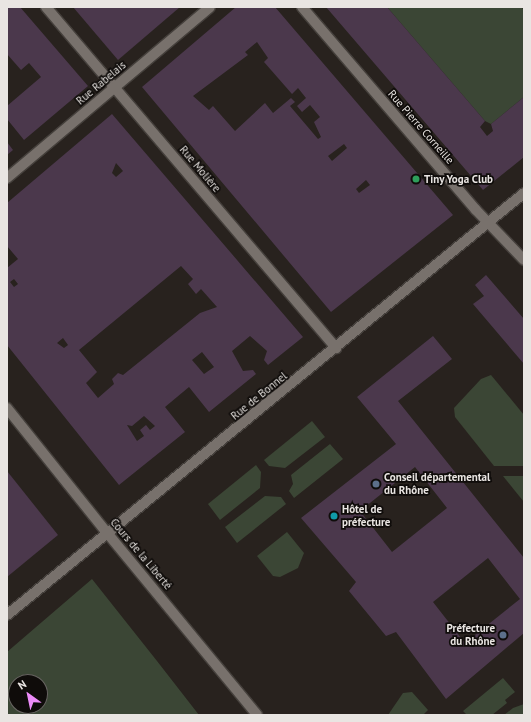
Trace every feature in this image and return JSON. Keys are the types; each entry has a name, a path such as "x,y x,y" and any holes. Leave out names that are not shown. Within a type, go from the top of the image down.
{"street":[{"name":"Rue Molière","path":"46,7 336,348"},
{"name":"Rue Rabelais","path":"7,178 210,7"},
{"name":"Rue Pierre Corneille","path":"302,7 489,223 524,260"},
{"name":"Rue de Bonnel","path":"7,615 524,193"},
{"name":"Cours de la Liberté","path":"7,408 253,714"}],"green space":[{"path":"387,7 521,7 524,10 524,97 491,124 485,121"},
{"path":"491,375 524,415 524,466 494,466 455,417 454,408 481,379"},
{"path":"312,421 325,437 285,468 269,466 264,460"},
{"path":"330,444 343,459 294,498 289,491 293,484 291,475"},
{"path":"256,465 261,472 260,488 220,520 208,504"},
{"path":"503,476 524,476 524,502"},
{"path":"265,496 281,497 286,504 237,543 225,527"},
{"path":"287,532 304,553 298,568 280,577 273,576 257,556"},
{"path":"92,579 199,715 7,715 7,652"},
{"path":"503,678 515,692 505,700 507,703 492,715 467,715 463,711"},
{"path":"412,692 428,710 423,715 388,715 403,693"},
{"path":"524,704 524,715 504,715 513,708"}],"building":[{"path":"7,7 20,7 88,86 24,140 7,119 7,106 41,77 29,63 21,70 7,54"},
{"path":"73,7 180,7 118,60"},
{"path":"236,7 275,7 453,215 331,312 142,87","holes":["257,42 268,58 264,62 292,94 298,88 306,98 297,106 302,112 310,105 320,117 314,122 321,137 318,139 290,106 295,102 291,98 273,113 265,103 235,131 213,106 209,110 193,96 248,55 245,52","344,144 347,148 332,161 328,156","366,180 370,185 359,193 356,189"]},
{"path":"326,7 387,7 485,121 480,127 487,136 493,131 491,124 524,97 524,157 483,190"},
{"path":"112,114 303,337 268,365 264,360 267,351 250,336 232,351 243,371 253,370 256,374 209,412 189,387 165,407 185,432 119,485 7,345 7,268 18,259 7,246 7,203","holes":["116,163 123,171 116,177 112,173","181,266 193,279 188,284 196,294 201,289 217,307 200,313 123,375 118,373 112,379 114,384 98,398 86,383 97,372 79,350","14,279 18,284 14,287 10,282","63,338 68,345 64,348 57,343","202,352 214,367 204,374 192,360","144,416 155,426 150,430 146,425 140,430 144,436 137,441 127,425 132,426"]},
{"path":"7,142 13,150 7,155"},
{"path":"486,275 524,319 524,364 473,304 484,296 475,285"},
{"name":"Hôtel de préfecture","path":"433,336 452,359 398,401 524,558 524,633 446,699 396,632 386,636 349,591 356,582 301,518 396,444 357,397","holes":["415,467 447,508 392,552 360,511","488,558 520,599 465,643 433,602"]},
{"path":"7,471 58,535 7,577"}],"place":[{"name":"Tiny Yoga Club","path":"416,179"},
{"name":"Conseil départemental du Rhône","path":"376,484"},
{"name":"Hôtel de préfecture","path":"334,516"},
{"name":"Préfecture du Rhône","path":"503,635"}]}
